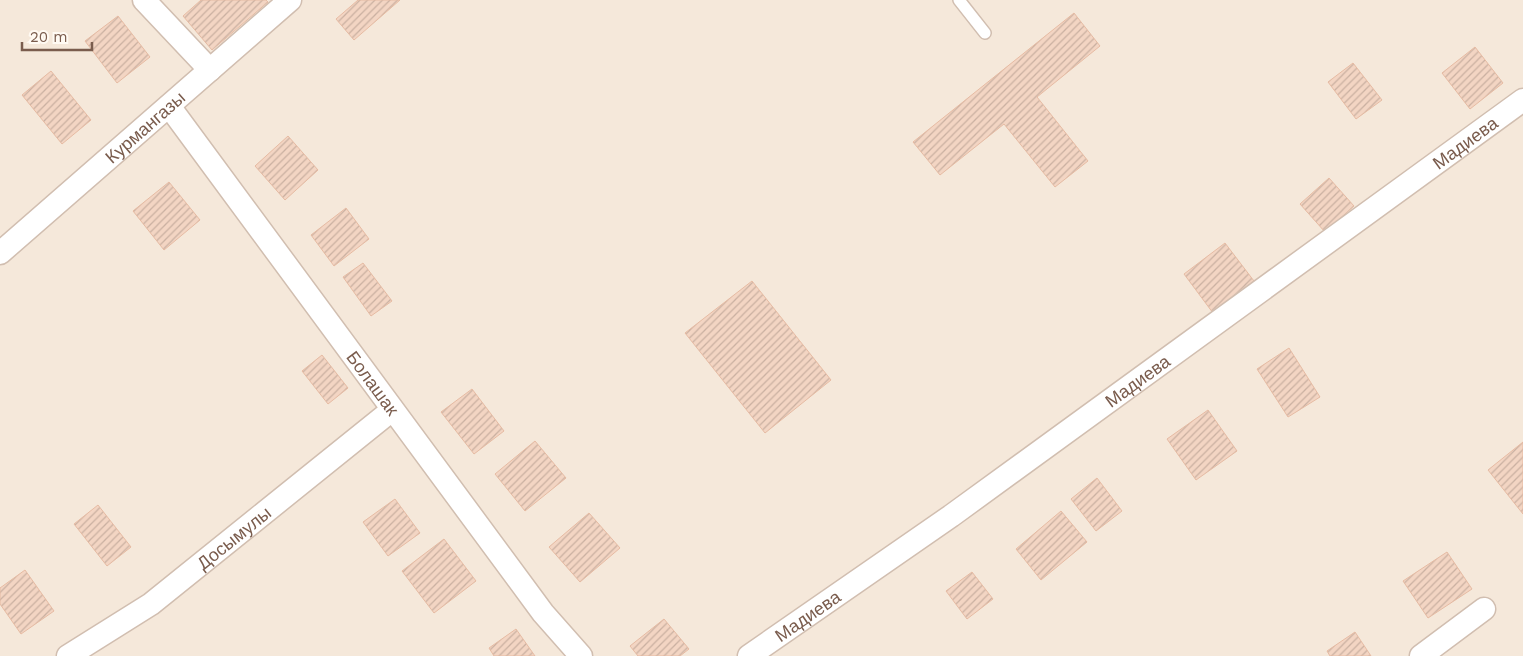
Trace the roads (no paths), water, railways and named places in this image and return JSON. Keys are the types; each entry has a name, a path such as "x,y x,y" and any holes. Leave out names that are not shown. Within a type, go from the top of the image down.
{"street":[{"path":"144,0 210,70"},
{"name":"Курмангазы","path":"0,253 290,0"},
{"name":"Мадиева","path":"749,656 951,516 1523,100"},
{"name":"Болашак","path":"169,106 543,613 581,656"},
{"name":"Досымулы","path":"68,656 151,604 392,410"},
{"path":"1421,656 1484,609"}],"lane":[{"path":"959,0 985,33"}]}
